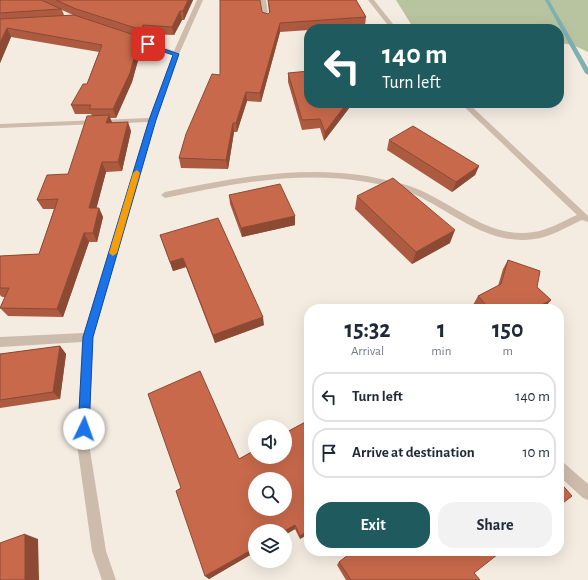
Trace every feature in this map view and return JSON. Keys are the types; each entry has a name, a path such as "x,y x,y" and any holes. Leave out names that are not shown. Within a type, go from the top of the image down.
{"street":[{"path":"109,580 99,551 83,444 88,337 152,120 176,54 200,0"},
{"path":"263,0 267,20"},
{"path":"371,0 390,24"},
{"path":"119,35 176,54"},
{"path":"165,195 245,178 311,173 366,179 419,194 485,230 506,236 534,236 585,218 469,108"},
{"path":"0,126 152,120"},
{"path":"0,342 88,337"},
{"path":"564,472 588,493"}],"green space":[{"path":"396,0 588,0 588,52 573,45 564,44 564,24 411,24"}],"building":[{"path":"0,0 41,0 61,9 0,13"},
{"path":"56,0 188,0 183,11 180,11 172,27 143,25 142,30 76,9"},
{"path":"220,0 260,0 262,12 268,14 270,12 268,0 356,0 366,17 280,23 260,93 246,92 236,123 233,123 226,160 179,158 186,134 212,74 220,75"},
{"path":"74,15 140,37 130,73 113,109 89,109 91,105 71,105 83,84 87,84 102,45 7,28 0,43 0,19"},
{"path":"304,71 304,108 343,108 325,132 320,119 302,120 288,73"},
{"path":"109,115 106,123 128,122 118,162 102,162 89,208 99,208 93,233 84,233 57,309 0,308 9,288 0,288 0,256 39,254 58,199 37,200 47,175 68,174 87,116"},
{"path":"413,126 479,166 456,182 389,140"},
{"path":"393,178 455,230 416,252 357,196"},
{"path":"280,184 295,216 241,228 229,195"},
{"path":"218,218 263,317 213,335 183,258 170,262 160,235"},
{"path":"508,260 540,271 537,287 551,300 543,304 485,304 478,296 501,284"},
{"path":"60,346 53,392 0,400 0,354"},
{"path":"200,371 239,459 248,454 248,464 292,464 292,429 304,423 304,533 300,536 295,525 292,527 292,524 248,524 248,552 205,576 176,491 181,488 148,394"},
{"path":"564,487 572,496 564,502"},
{"path":"25,534 25,580 0,580 0,543"},
{"path":"347,556 496,556 474,573 480,580 351,580 339,562"}],"waterway":[{"path":"547,0 560,24"},
{"path":"564,30 588,73"}],"slow traffic":[{"path":"113,253 137,173"}],"route":[{"path":"84,429 88,337 152,120 176,54 148,44"}]}
